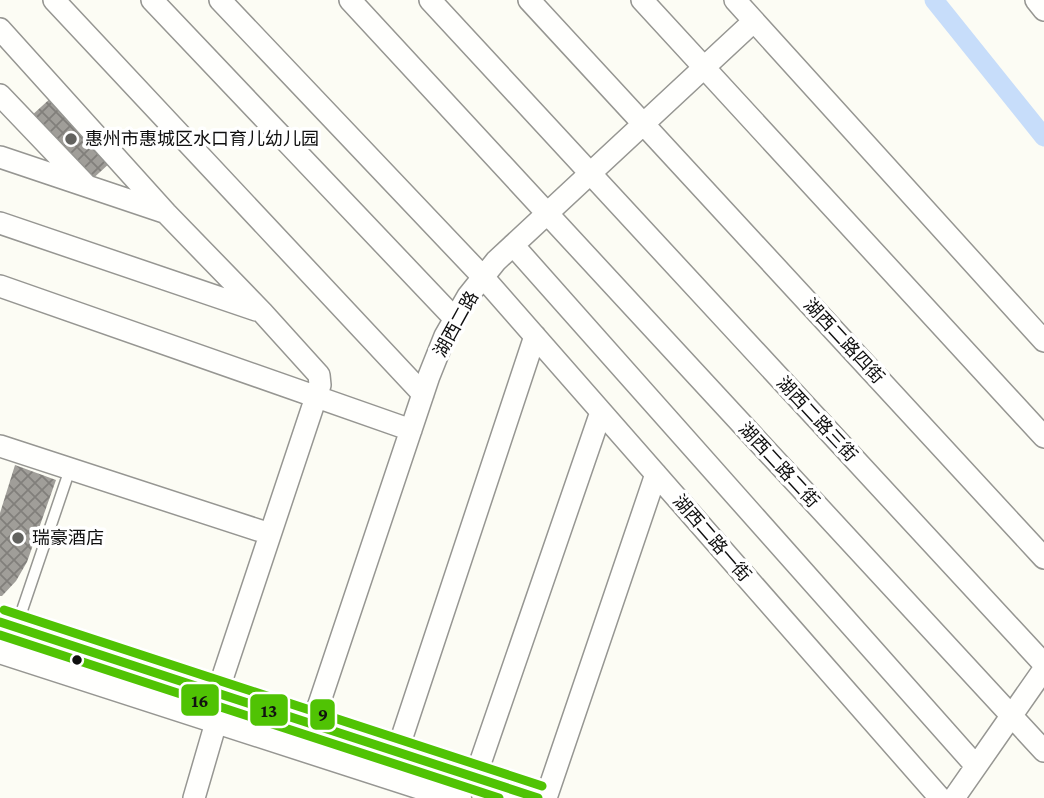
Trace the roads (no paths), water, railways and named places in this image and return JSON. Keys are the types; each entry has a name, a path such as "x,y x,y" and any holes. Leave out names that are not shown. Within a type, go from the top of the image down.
{"street":[{"path":"54,0 423,394"},
{"path":"152,0 455,319"},
{"name":"湖西二路一街","path":"220,0 483,277 656,474 951,798"},
{"name":"湖西二路二街","path":"350,0 1044,751"},
{"name":"湖西二路三街","path":"430,0 1044,667"},
{"name":"湖西二路四街","path":"529,0 1044,558"},
{"path":"642,0 1044,437"},
{"path":"735,0 1044,341"},
{"path":"1036,0 1044,10"},
{"name":"湖西二路","path":"312,725 423,394 445,336 468,296 496,261 754,21"},
{"path":"0,29 166,213 319,375 320,385 270,534 217,707 194,798"},
{"path":"0,95 89,188"},
{"path":"0,158 166,213"},
{"path":"0,223 262,312"},
{"path":"513,245 976,766"},
{"path":"0,286 411,430"},
{"path":"397,752 535,336"},
{"path":"467,788 601,412"},
{"path":"0,446 270,534"},
{"path":"546,798 656,474"},
{"path":"8,625 217,707 312,725 397,752 467,788"},
{"path":"0,650 217,707 467,788 538,798"},
{"path":"951,798 1044,667"}],"lane":[{"path":"8,625 70,469"}],"waterway":[{"path":"934,0 1044,137"}],"place":[{"name":"惠州市惠城区水口育儿幼儿园","path":"71,139"},
{"name":"瑞豪酒店","path":"18,538"}]}
